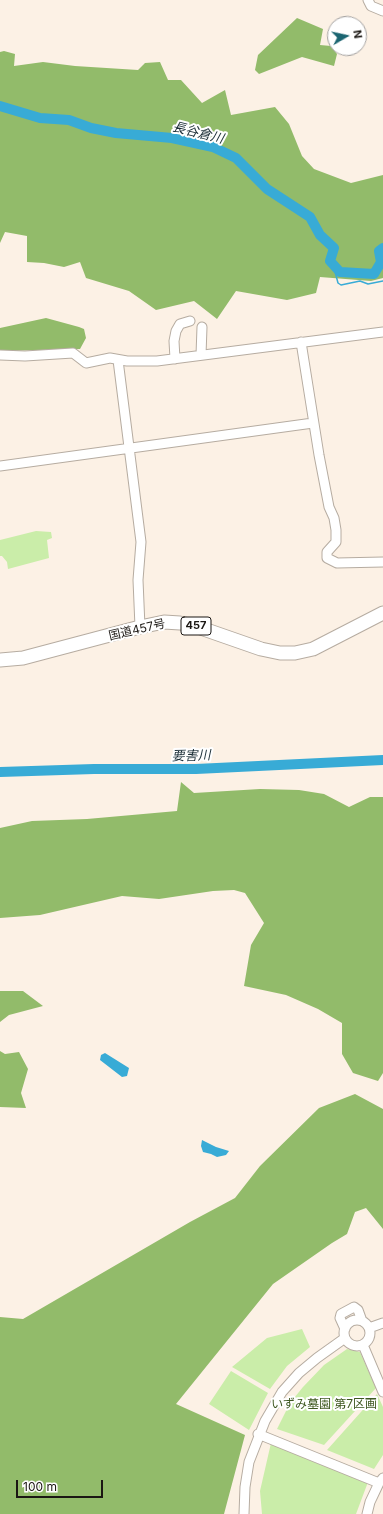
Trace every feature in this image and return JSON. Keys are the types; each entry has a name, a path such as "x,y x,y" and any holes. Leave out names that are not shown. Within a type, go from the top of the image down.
{"highway":[{"name":"国道457号","path":"0,660 23,658 164,622 195,626 261,649 280,653 295,653 313,649 383,613"}],"street":[{"path":"368,0 371,6 383,10"},
{"path":"175,359 174,341 176,331 180,324 190,321"},
{"path":"201,355 202,327"},
{"path":"0,355 25,356 73,353 86,363 110,358 118,360 146,361 175,359 383,332"},
{"path":"301,342 313,422 329,507 334,518 336,530 336,542 327,552 327,558 337,563 383,562"},
{"path":"118,360 141,542 138,580 140,627"},
{"path":"0,466 313,422"},
{"path":"352,1321 362,1321 367,1324 369,1328 369,1340 363,1345 350,1345 345,1338 345,1329 348,1323 352,1321"},
{"path":"369,1328 383,1323"},
{"path":"244,1514 245,1487 249,1462 258,1434 265,1421 282,1392 295,1378 317,1358 345,1338"},
{"path":"363,1345 383,1392"},
{"path":"258,1434 381,1481 370,1502 367,1514"}],"green space":[{"path":"297,18 323,29 320,45 327,46 327,56 336,56 334,66 302,57 259,74 255,70 258,55"},
{"path":"4,51 15,54 14,66 43,62 75,66 138,70 145,63 160,62 168,80 181,80 202,103 225,90 231,115 275,107 289,124 302,156 314,169 351,183 383,175 383,278 371,281 320,277 316,293 287,300 236,291 217,319 194,301 156,310 129,291 86,278 80,262 64,267 44,263 27,262 27,236 5,232 0,243 0,52"},
{"path":"46,318 84,329 86,338 80,349 0,351 0,328"},
{"path":"36,531 51,532 52,538 47,540 49,558 8,569 7,562 2,556 0,556 0,540"},
{"path":"181,782 194,793 260,789 299,790 324,794 349,807 370,797 383,797 383,1073 378,1081 353,1073 342,1054 342,1023 318,1009 286,995 244,986 251,945 264,923 245,893 234,890 213,891 159,899 122,896 40,915 0,918 0,828 32,821 87,819 177,811"},
{"path":"0,991 23,991 43,1006 9,1015 0,1022"},
{"path":"0,1051 5,1054 19,1052 28,1069 21,1093 26,1108 0,1107"},
{"path":"355,1094 383,1109 383,1229 366,1208 355,1212 347,1234 273,1284 176,1404 245,1435 224,1514 0,1514 0,1317 23,1319 190,1222 235,1198 260,1166 319,1108"},
{"path":"302,1329 310,1347 287,1366 270,1389 232,1367 267,1338"},
{"name":"いずみ墓園 第7区画","path":"347,1349 360,1352 376,1388 324,1445 277,1429 290,1403 303,1387 324,1365"},
{"path":"231,1371 268,1393 249,1430 209,1404"},
{"path":"377,1394 383,1407 383,1455 374,1469 327,1450"},
{"path":"271,1443 368,1482 356,1514 262,1514 260,1491"}],"water":[{"path":"105,1053 129,1068 127,1076 122,1077 100,1060 101,1055"},
{"path":"202,1140 216,1147 229,1151 226,1155 217,1157 203,1152 201,1146"}],"waterway":[{"name":"長谷倉川","path":"0,106 40,118 69,120 91,128 116,133 172,138 213,147 236,158 267,189 310,217 320,235 334,248 330,261 340,272 374,274 381,262 379,251 383,248"},
{"path":"333,264 338,283 341,285 360,281 368,284 383,281"},
{"name":"要害川","path":"0,772 94,769 196,769 383,760"}]}
